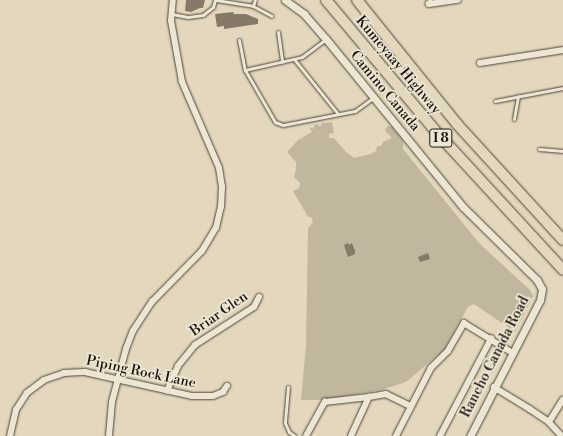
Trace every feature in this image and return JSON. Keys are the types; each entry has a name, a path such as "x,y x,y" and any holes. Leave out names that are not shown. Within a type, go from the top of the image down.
{"highway":[{"name":"Kumeyaay Highway","path":"326,0 438,135 563,270"},
{"name":"Kumeyaay Highway","path":"357,0 457,124 563,240"}],"street":[{"path":"109,436 110,412 117,380 126,349 139,320 152,302 202,251 216,228 221,207 222,187 219,168 182,82 174,42 172,14 173,0"},
{"name":"Camino Canada","path":"286,0 304,14 463,206 538,280 542,289"},
{"path":"431,3 429,4 458,0"},
{"path":"480,63 563,50"},
{"name":"Rancho Canada Road","path":"470,436 540,300 542,289"},
{"name":"Briar Glen","path":"167,391 178,366 194,345 252,308 260,297"},
{"path":"396,436 431,368 448,351 464,323 513,353"},
{"path":"440,436 491,339"},
{"name":"Piping Rock Lane","path":"10,436 13,417 19,404 32,388 44,380 64,373 78,372 186,396 207,396 218,394 227,386"},
{"path":"494,387 549,422 562,436"},
{"path":"306,436 325,402 386,394 411,406"},
{"path":"351,436 369,397"},
{"path":"549,422 563,400"}],"lane":[{"path":"172,14 188,17 203,15 213,7 216,0 253,6 272,16"},
{"path":"253,6 255,0"},
{"path":"278,32 282,62"},
{"path":"245,70 302,58 326,39"},
{"path":"239,40 245,70 275,122 283,125 355,111 374,98"},
{"path":"294,59 338,114"},
{"path":"495,101 563,88"},
{"path":"514,119 518,96"},
{"path":"539,149 563,151"},
{"path":"288,387 284,423 289,432 295,436"}],"shaded area":[{"path":"332,122 334,133 329,134 329,138 334,138 346,152 354,158 376,151 377,146 381,146 383,142 392,138 385,129 388,126 392,127 403,141 403,149 479,243 530,290 533,296 515,332 474,304 468,307 444,350 406,382 381,390 324,400 301,400 306,345 308,228 313,222 311,217 308,217 293,191 299,188 300,183 294,177 296,162 287,152 298,140 312,132 309,127 313,129 314,125 318,124 320,127 322,123"}],"building":[{"path":"186,0 205,0 203,8 191,12 185,11"},
{"path":"233,12 234,14 246,14 258,19 258,24 224,29 224,26 217,27 215,14"},
{"path":"348,243 349,245 352,243 355,254 348,257 344,245"},
{"path":"428,253 430,259 420,262 418,257"}]}
